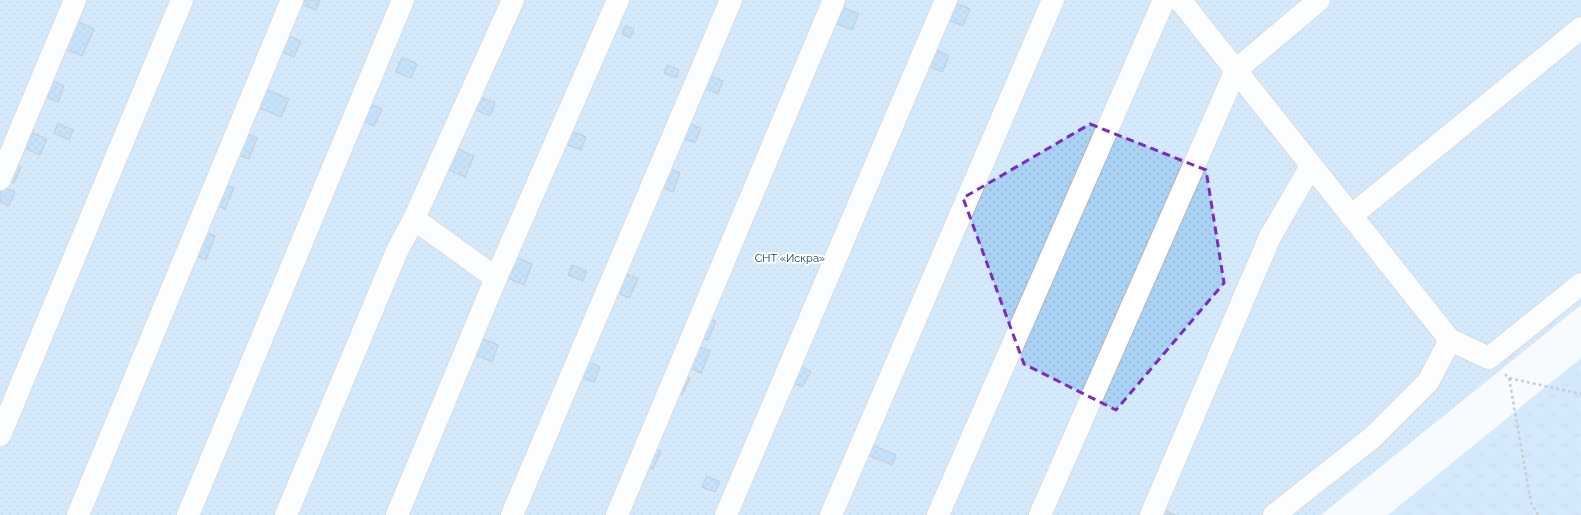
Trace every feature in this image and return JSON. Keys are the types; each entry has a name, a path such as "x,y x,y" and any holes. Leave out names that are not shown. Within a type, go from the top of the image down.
{"lane":[{"path":"0,179 76,0"},
{"path":"0,435 182,0"},
{"path":"78,515 292,0"},
{"path":"188,515 403,0"},
{"path":"286,515 398,251 414,219 513,0"},
{"path":"397,515 496,278 618,0"},
{"path":"512,515 731,0"},
{"path":"617,515 834,0"},
{"path":"726,515 946,0"},
{"path":"831,515 1053,0"},
{"path":"938,515 1164,0"},
{"path":"1180,0 1450,340 1489,358 1581,284"},
{"path":"1040,515 1236,70 1319,0"},
{"path":"1351,216 1581,28"},
{"path":"1151,515 1270,237 1311,166"},
{"path":"414,219 496,278"},
{"path":"1274,515 1374,437 1428,382 1450,340"}],"path":[{"path":"1489,358 1509,378 1581,394"},
{"path":"1509,378 1531,503 1538,515"}],"highlighted area":[{"path":"1090,124 1206,170 1224,283 1116,410 1024,364 963,198"}],"green space":[{"name":"СНТ «Искра»","path":"0,0 1581,0 1581,305 1321,515 0,515"},
{"path":"1581,358 1581,515 1388,515"}],"building":[{"path":"302,0 320,0 316,10 300,4"},
{"path":"953,2 970,9 963,26 946,19"},
{"path":"842,7 859,14 852,30 835,23"},
{"path":"77,21 94,29 82,56 65,49"},
{"path":"626,25 634,29 630,38 622,34"},
{"path":"286,35 301,41 294,57 280,51"},
{"path":"934,49 949,56 942,72 927,65"},
{"path":"402,57 417,64 411,78 396,72"},
{"path":"667,65 679,70 676,78 664,73"},
{"path":"703,73 723,81 718,94 698,85"},
{"path":"47,78 64,86 58,102 40,95"},
{"path":"263,88 289,99 281,117 255,106"},
{"path":"478,96 495,103 490,116 472,108"},
{"path":"366,102 382,109 374,126 358,119"},
{"path":"684,121 701,128 695,143 678,136"},
{"path":"58,123 73,130 69,140 54,133"},
{"path":"26,130 47,139 40,155 20,146"},
{"path":"241,131 257,138 249,159 232,153"},
{"path":"571,131 586,137 581,150 565,144"},
{"path":"454,147 474,156 465,177 445,168"},
{"path":"10,163 21,167 14,183 4,179"},
{"path":"663,166 680,173 673,192 656,185"},
{"path":"219,182 234,188 225,209 210,203"},
{"path":"1,186 15,192 9,206 0,202"},
{"path":"198,229 215,236 206,260 188,253"},
{"path":"515,257 532,264 524,285 506,277"},
{"path":"572,265 587,271 583,281 568,275"},
{"path":"618,270 638,279 629,298 610,289"},
{"path":"703,316 716,321 708,340 695,335"},
{"path":"481,338 498,345 492,362 474,354"},
{"path":"694,344 710,351 701,373 685,366"},
{"path":"582,359 600,367 594,382 575,375"},
{"path":"798,364 811,372 802,387 788,380"},
{"path":"677,373 690,378 682,395 670,390"},
{"path":"645,444 661,451 653,469 637,463"},
{"path":"872,445 896,455 892,465 868,455"},
{"path":"707,476 720,482 715,492 702,487"},
{"path":"1163,509 1175,515 1160,515"}]}
